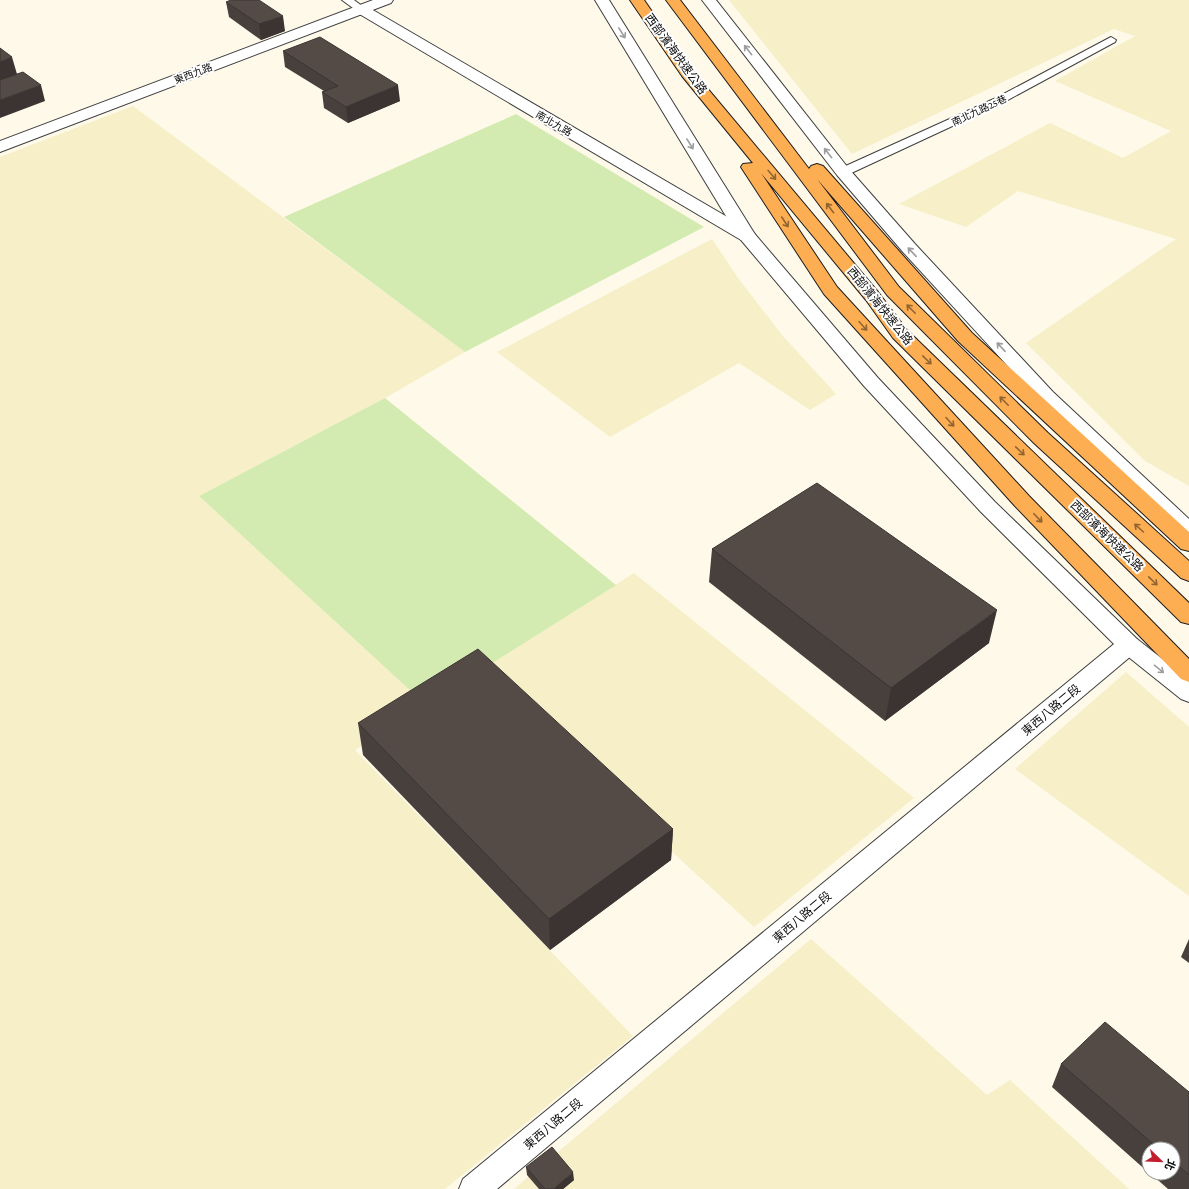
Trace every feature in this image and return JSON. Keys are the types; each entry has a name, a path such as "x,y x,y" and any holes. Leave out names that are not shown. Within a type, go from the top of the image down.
{"highway":[{"name":"西部濱海快速公路","path":"637,0 687,73 872,296 900,334 1189,616"},
{"name":"西部濱海快速公路","path":"673,0 893,291 1042,438 1189,573"},
{"path":"687,73 830,290 1022,501 1189,673"},
{"path":"732,78 831,184 966,337 1189,544"}],"street":[{"name":"東西九路","path":"0,147 386,0"},
{"path":"602,0 747,236 871,382 962,478 1129,645 1189,693"},
{"path":"709,0 843,172 909,248 1046,396 1189,531"},
{"name":"南北九路","path":"361,9 747,236"},
{"name":"東西八路二段","path":"474,1189 1129,645"}],"lane":[{"path":"347,0 361,9"},
{"name":"南北九路25巷","path":"843,172 1000,100 1111,40"}],"shaded area":[{"path":"729,0 1189,0 1189,486 1145,461 1026,343 1176,239 1018,191 966,227 899,204 1050,123 1123,158 1171,131 1055,81 1135,36 1114,29 852,154"},
{"path":"133,106 465,352 385,398 199,496 426,705 355,750 633,1036 445,1189 0,1189 0,157"},
{"path":"712,239 738,278 782,335 836,394 810,410 739,363 610,437 497,352"},
{"path":"634,573 914,798 754,927 477,673"},
{"path":"1126,672 1189,727 1189,896 1015,769"},
{"path":"811,939 987,1095 1010,1080 1129,1189 514,1189"}],"green space":[{"path":"516,114 704,227 465,352 284,217"},
{"path":"385,398 616,585 426,705 199,496"}],"building":[{"path":"231,0 259,0 283,16 259,24 226,2"},
{"path":"320,37 398,85 346,107 322,92 338,86 283,51"},
{"path":"0,48 12,57 0,62"},
{"path":"23,72 41,85 0,100 0,80"},
{"path":"817,483 997,610 891,688 712,549"},
{"path":"478,649 673,829 549,919 358,723"},
{"path":"1105,1022 1189,1092 1189,1175 1181,1168 1181,1141 1150,1141 1061,1064"},
{"path":"552,1147 573,1172 554,1189 545,1189 526,1167"}]}
